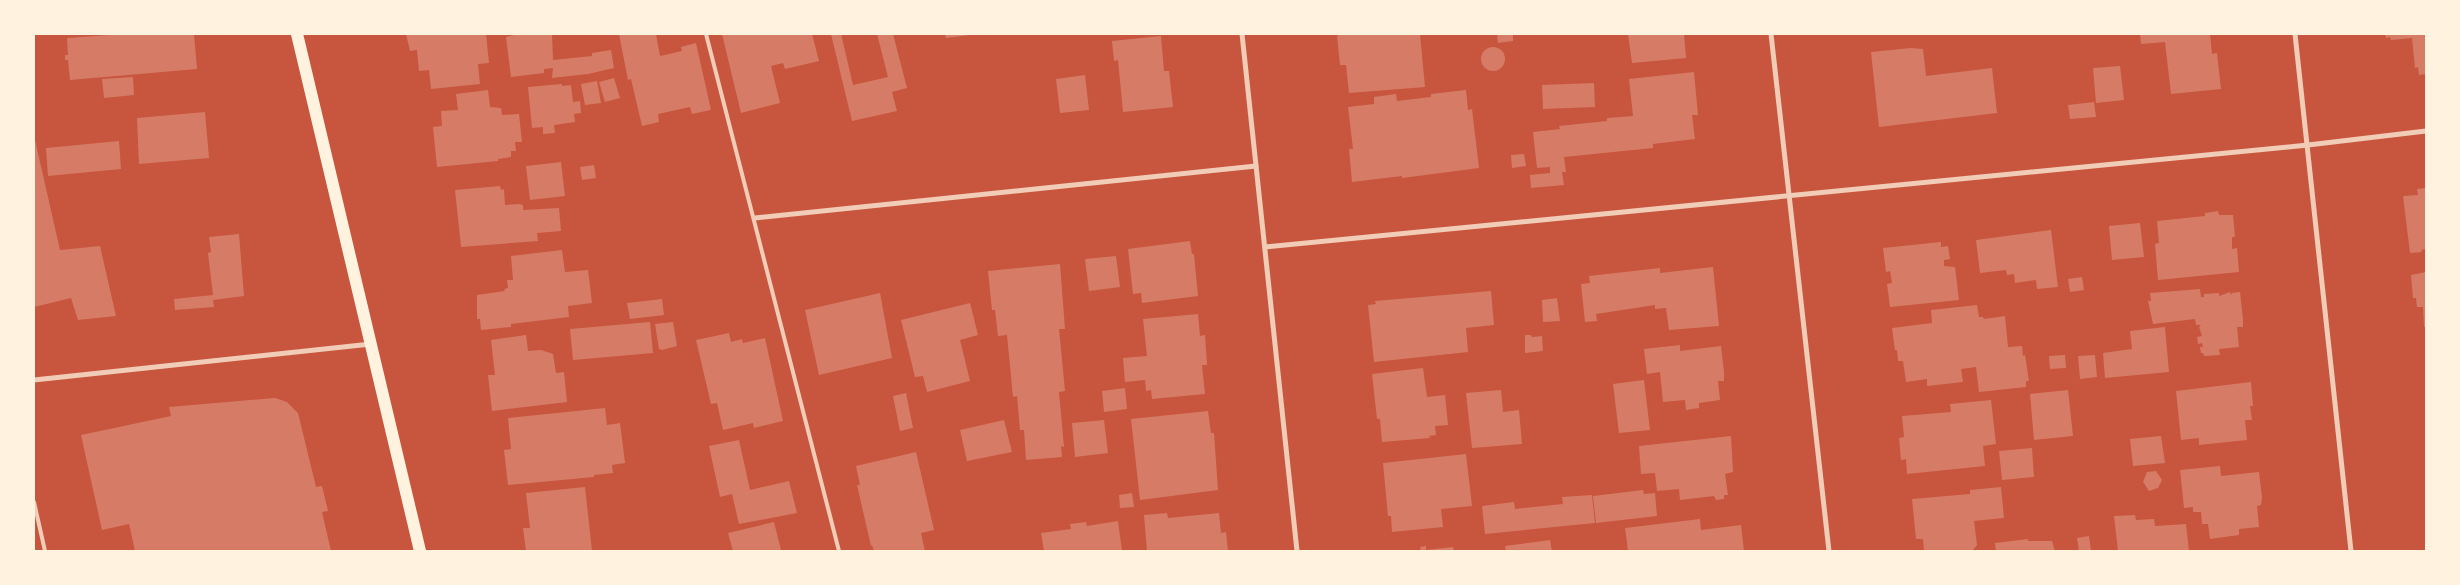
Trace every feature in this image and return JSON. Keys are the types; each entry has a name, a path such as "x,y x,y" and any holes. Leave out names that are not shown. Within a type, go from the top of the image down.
{"main road":[{"path":"297,34 420,551"}],"street":[{"path":"1242,34 1297,551"},
{"path":"1771,34 1829,551"},
{"path":"2295,34 2351,551"},
{"path":"1265,247 2426,132"},
{"path":"754,218 1256,166"},
{"path":"34,380 371,344"}],"lane":[{"path":"706,34 839,551"},
{"path":"34,502 45,551"}],"building":[{"path":"124,34 194,34 197,69 70,80 68,60 65,60 65,55 68,55 67,38"},
{"path":"406,34 486,34 489,63 478,64 480,84 431,89 429,70 419,71 417,50 410,51"},
{"path":"518,34 552,34 553,60 592,56 592,53 611,50 614,68 588,74 552,78 553,68 544,69 544,73 511,77 506,37"},
{"path":"619,34 656,34 660,56 682,51 681,47 696,43 711,110 692,114 690,107 658,114 659,122 642,126 631,79 628,80"},
{"path":"722,34 812,34 819,61 785,69 783,63 771,66 780,103 741,113"},
{"path":"831,34 841,34 853,85 888,77 877,34 893,34 907,88 892,92 897,111 852,121"},
{"path":"945,34 970,34 970,35 946,38"},
{"path":"1341,34 1420,34 1425,87 1349,93 1346,65 1340,65 1337,36"},
{"path":"1497,34 1513,34 1513,41 1498,43"},
{"path":"1628,34 1684,34 1686,58 1632,63"},
{"path":"2140,34 2210,34 2212,54 2217,53 2221,89 2171,94 2165,42 2141,44"},
{"path":"2385,34 2426,34 2426,74 2419,75 2418,67 2415,68 2412,38 2391,40 2390,37 2386,38"},
{"path":"1161,36 1164,71 1169,71 1173,107 1123,112 1118,60 1114,61 1112,41"},
{"path":"1493,47 1498,48 1504,54 1504,64 1498,70 1493,71 1488,70 1482,64 1481,59 1482,54 1488,48"},
{"path":"1911,48 1923,49 1926,76 1992,68 1997,113 1879,127 1871,52"},
{"path":"2120,66 2124,100 2096,103 2093,68"},
{"path":"1694,72 1698,115 1692,115 1695,139 1653,144 1653,148 1564,157 1566,172 1562,172 1564,185 1531,188 1530,175 1550,173 1550,167 1537,168 1533,132 1560,129 1559,126 1607,121 1607,118 1633,116 1629,79"},
{"path":"1085,75 1089,110 1060,113 1056,79"},
{"path":"133,77 134,95 104,98 102,79"},
{"path":"614,78 620,98 605,102 599,82"},
{"path":"597,81 601,103 585,105 581,84"},
{"path":"1594,83 1595,107 1543,109 1542,85"},
{"path":"562,84 562,86 571,85 573,102 580,101 581,113 574,114 575,122 554,125 555,133 543,134 543,127 532,128 528,87"},
{"path":"488,90 490,107 501,108 502,115 519,114 522,142 515,142 516,151 511,151 511,157 498,159 498,161 437,167 433,127 442,126 441,111 458,110 456,94"},
{"path":"1466,90 1468,110 1472,109 1479,168 1402,178 1402,176 1352,182 1349,149 1353,149 1348,107 1374,104 1374,97 1396,94 1397,101 1431,97 1431,94"},
{"path":"2094,102 2096,117 2070,119 2068,105"},
{"path":"205,112 209,158 139,164 137,118"},
{"path":"35,140 60,250 100,246 116,316 78,320 71,298 34,307"},
{"path":"119,141 121,169 48,176 46,148"},
{"path":"1524,154 1526,166 1512,168 1511,155"},
{"path":"561,162 565,196 530,200 526,166"},
{"path":"594,165 596,178 582,180 580,167"},
{"path":"500,186 501,190 504,189 505,205 523,205 523,210 559,208 561,231 537,233 538,241 461,247 455,190"},
{"path":"2425,188 2426,249 2421,250 2422,252 2410,253 2403,196 2418,195 2417,189"},
{"path":"2218,211 2219,215 2233,215 2235,237 2232,237 2232,249 2237,248 2239,272 2158,280 2155,244 2159,243 2157,221 2205,216 2205,213"},
{"path":"2140,223 2144,257 2112,260 2109,226"},
{"path":"2051,230 2058,287 2037,289 2036,280 2015,283 2014,274 2007,275 2006,270 1980,273 1976,240"},
{"path":"239,234 244,296 213,300 214,307 175,310 174,299 213,295 208,253 211,252 209,237"},
{"path":"1190,241 1192,254 1194,254 1198,296 1142,303 1141,293 1133,294 1128,249"},
{"path":"1941,242 1941,247 1948,246 1950,259 1944,260 1944,266 1955,267 1959,300 1890,307 1887,284 1892,283 1890,271 1886,272 1883,248"},
{"path":"562,250 565,272 588,270 592,303 568,306 569,317 511,324 511,327 481,330 480,319 477,319 477,295 505,291 504,289 508,288 507,280 513,280 511,256"},
{"path":"1116,256 1120,287 1089,291 1085,259"},
{"path":"1060,264 1065,329 1059,329 1065,391 1059,392 1064,447 1061,446 1062,457 1026,460 1024,430 1020,430 1017,396 1013,397 1007,335 998,336 995,310 992,310 988,271"},
{"path":"1713,267 1719,326 1669,330 1666,308 1655,309 1655,305 1596,314 1597,321 1585,322 1581,284 1590,283 1589,276 1660,268 1660,273"},
{"path":"2426,272 2426,327 2424,327 2423,307 2417,307 2416,298 2413,298 2411,275"},
{"path":"2082,277 2084,290 2070,292 2068,279"},
{"path":"2200,289 2201,297 2204,297 2204,294 2219,293 2219,296 2230,292 2231,295 2232,293 2240,292 2243,327 2237,327 2239,347 2219,349 2220,355 2204,356 2201,353 2200,347 2203,347 2202,343 2198,344 2197,337 2202,336 2199,327 2201,325 2196,325 2195,319 2153,324 2148,301 2151,301 2150,293"},
{"path":"1491,291 1494,325 1466,328 1468,352 1374,362 1368,305 1376,304 1375,301"},
{"path":"880,293 892,358 819,375 805,310"},
{"path":"1557,298 1560,321 1543,322 1542,300"},
{"path":"662,299 664,315 630,319 627,303"},
{"path":"970,303 978,335 960,340 970,381 927,392 923,376 915,377 901,320"},
{"path":"1977,305 1979,317 1984,319 2005,316 2008,347 2022,346 2023,356 2025,355 2029,381 2026,381 2026,387 1979,392 1976,367 1961,369 1963,382 1927,386 1927,379 1906,382 1903,361 1898,361 1897,350 1895,350 1892,328 1932,323 1931,310"},
{"path":"1198,314 1200,336 1205,335 1207,365 1202,365 1205,394 1152,399 1151,390 1146,391 1145,380 1125,382 1123,358 1147,356 1143,319"},
{"path":"650,322 653,353 573,360 570,329"},
{"path":"673,322 677,346 659,349 655,324"},
{"path":"2165,327 2169,372 2105,378 2103,353 2132,349 2130,331"},
{"path":"729,333 731,342 742,339 743,343 765,338 783,421 754,428 753,423 723,430 717,403 711,404 696,340"},
{"path":"526,335 528,351 541,350 553,354 556,373 564,372 567,402 492,411 488,375 495,375 491,340"},
{"path":"1525,335 1531,335 1532,337 1542,336 1543,351 1525,353"},
{"path":"1680,345 1680,351 1721,346 1724,381 1718,381 1720,400 1699,403 1699,408 1686,410 1685,400 1663,402 1660,372 1647,374 1644,349"},
{"path":"2065,355 2066,368 2050,369 2049,356"},
{"path":"2095,355 2097,377 2080,379 2078,356"},
{"path":"1423,368 1427,397 1445,395 1448,425 1435,426 1436,435 1429,436 1430,438 1382,442 1380,419 1377,419 1372,374"},
{"path":"1644,380 1650,430 1619,433 1613,384"},
{"path":"2251,382 2253,406 2250,406 2252,420 2245,420 2247,440 2199,445 2199,438 2181,440 2176,391"},
{"path":"1125,388 1127,409 1104,412 1102,391"},
{"path":"1501,390 1503,412 1519,410 1522,444 1472,448 1466,393"},
{"path":"2068,390 2073,436 2034,440 2030,394"},
{"path":"906,393 913,428 900,431 893,396"},
{"path":"275,398 287,402 298,413 316,487 322,486 328,511 322,512 331,551 135,551 129,524 102,530 81,435 171,416 169,407"},
{"path":"1991,400 1996,444 1983,446 1985,466 1907,474 1906,459 1901,460 1899,438 1904,437 1902,416 1951,412 1950,404"},
{"path":"605,408 607,425 620,423 625,463 612,465 613,473 594,475 594,477 508,485 504,450 511,449 508,418"},
{"path":"1208,411 1211,433 1214,433 1218,490 1140,500 1131,419"},
{"path":"1004,420 1012,452 967,461 960,430"},
{"path":"1104,420 1108,453 1075,457 1072,423"},
{"path":"1731,436 1733,472 1725,474 1728,495 1724,495 1724,499 1716,500 1714,496 1680,500 1679,489 1657,491 1655,473 1641,474 1639,446"},
{"path":"2161,436 2165,463 2133,466 2130,439"},
{"path":"739,440 750,490 789,481 797,513 739,524 732,494 720,497 709,446"},
{"path":"2032,448 2034,477 2002,480 1999,451"},
{"path":"916,452 934,530 921,533 925,551 874,551 871,546 857,485 860,485 856,466"},
{"path":"1466,454 1472,506 1441,509 1443,527 1392,532 1391,516 1388,516 1383,463"},
{"path":"2220,466 2221,476 2259,472 2262,497 2261,505 2257,506 2259,527 2239,529 2239,535 2210,539 2208,524 2202,524 2201,512 2193,512 2193,507 2184,508 2180,470"},
{"path":"2156,471 2162,480 2158,488 2149,491 2143,482 2147,472"},
{"path":"585,487 592,551 526,551 523,528 530,528 526,493"},
{"path":"2001,487 2004,518 1974,521 1977,545 1972,551 1924,551 1923,539 1916,539 1912,499 1970,494 1970,490"},
{"path":"1643,490 1644,494 1655,493 1657,516 1596,523 1593,496"},
{"path":"1132,493 1134,507 1120,508 1119,495"},
{"path":"1592,495 1595,523 1485,534 1482,506 1514,502 1515,509 1563,504 1562,497"},
{"path":"1167,513 1168,518 1219,513 1221,533 1226,532 1228,551 1147,551 1144,515"},
{"path":"2135,515 2136,520 2154,519 2155,526 2186,524 2189,551 2118,551 2114,516"},
{"path":"1700,519 1701,530 1741,525 1744,551 1628,551 1625,528"},
{"path":"1118,521 1122,551 1044,551 1041,533 1071,529 1070,524 1086,522 1087,526"},
{"path":"774,522 781,550 733,551 728,533"},
{"path":"2089,536 2091,551 2079,551 2077,538"},
{"path":"2028,539 2028,541 2052,541 2055,551 1996,551 1995,543"},
{"path":"1550,540 1552,551 1506,551 1505,546"},
{"path":"1426,546 1426,550 1453,547 1454,551 1421,551 1420,547"}]}
